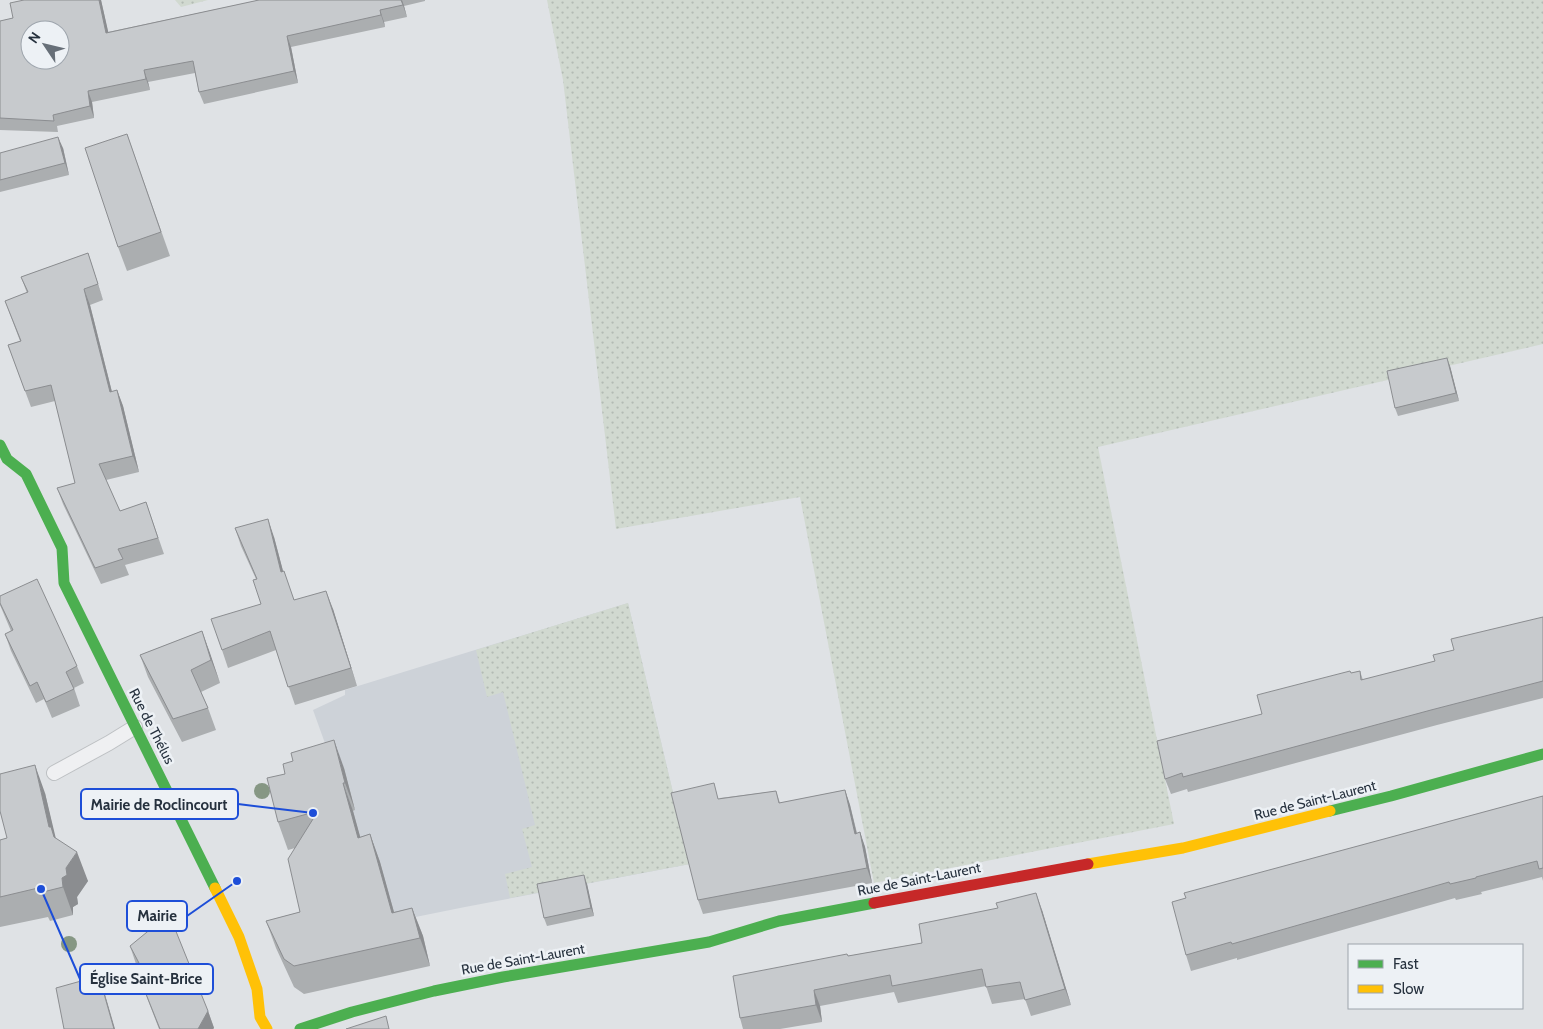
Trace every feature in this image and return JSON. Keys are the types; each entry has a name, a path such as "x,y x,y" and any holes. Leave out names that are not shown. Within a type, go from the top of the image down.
{"street":[{"name":"Rue de Thélus","path":"0,445 7,459 26,474 62,548 64,583 239,937 257,989 260,1017 267,1029"},
{"name":"Rue de Saint-Laurent","path":"300,1029 352,1012 434,991 503,977 709,942 778,921 1062,868 1183,848 1382,798 1543,754"},
{"path":"272,1029 277,1029"}],"lane":[{"path":"54,773 109,743 135,726"}],"shaded area":[{"path":"175,0 208,0 181,7"},
{"path":"547,0 1543,0 1543,344 1098,447 1174,824 874,883 800,497 616,529 563,80"},
{"path":"628,603 690,864 361,928 336,816 355,810 344,768 335,771 313,710 345,695 345,690"},
{"path":"628,603 690,864 510,898 505,874 532,867 522,829 535,825 503,692 487,697 476,650"}],"building":[{"path":"24,0 99,0 106,33 259,0 401,0 403,5 380,10 381,15 287,36 294,71 199,92 193,61 144,70 146,79 88,91 90,106 53,115 54,121 0,118 0,21 13,18 10,3"},
{"path":"127,134 161,232 118,247 85,148"},
{"path":"58,137 65,163 0,180 0,153"},
{"path":"88,253 98,284 84,289 110,392 117,390 133,456 99,464 120,511 146,502 158,538 118,549 123,559 95,568 57,488 75,483 51,385 25,391 8,345 21,341 5,301 28,292 21,277"},
{"path":"1447,358 1456,393 1395,408 1387,371"},
{"path":"268,519 281,572 284,571 294,600 326,591 351,668 288,687 270,631 222,650 211,619 261,604 253,580 257,579 235,528"},
{"path":"37,579 77,666 66,672 74,689 46,702 37,682 30,686 5,634 13,630 0,603 0,596"},
{"path":"1543,617 1543,681 1183,777 1182,773 1165,779 1157,741 1262,714 1257,695 1350,671 1351,673 1360,671 1361,680 1435,661 1433,655 1454,650 1451,639"},
{"path":"202,631 211,660 191,670 208,708 173,719 140,655"},
{"path":"334,740 358,838 370,834 392,913 412,908 420,938 294,966 284,959 266,921 300,912 288,859 318,811 278,822 267,778 285,774 283,764 293,761 291,753"},
{"path":"35,765 49,827 51,827 54,837 77,852 66,868 67,875 62,878 63,887 39,893 38,888 0,897 0,840 7,838 0,811 0,774"},
{"path":"714,783 718,799 776,791 779,803 845,790 855,834 860,832 867,868 698,900 671,793"},
{"path":"1543,796 1543,868 1539,869 1537,861 1476,878 1450,884 1449,882 1232,944 1231,942 1186,955 1172,902 1186,898 1184,893"},
{"path":"584,875 591,908 544,918 537,884"},
{"path":"1036,893 1065,989 1025,1000 1020,982 986,987 982,969 892,986 890,975 814,990 816,1005 740,1018 733,976 847,954 848,956 922,943 919,924 998,908 996,903"},
{"path":"169,914 208,1011 198,1029 160,1029 134,964 139,963 130,946"},
{"path":"99,976 114,1029 64,1029 56,988"},
{"path":"386,1016 389,1029 346,1029"}],"traffic: fast":[{"path":"0,445 7,459 26,474 62,548 64,583 215,888"},
{"path":"1330,811 1543,754"},
{"path":"300,1029 352,1012 434,991 503,977 709,942 779,921 874,903"}],"traffic: slow":[{"path":"1088,864 1183,848 1330,811"},
{"path":"215,888 239,937 257,989 260,1017 267,1029"}],"traffic: jam":[{"path":"874,903 1088,864"}],"place":[{"name":"Mairie de Roclincourt","path":"313,813"},
{"name":"Mairie","path":"237,881"},
{"name":"Église Saint-Brice","path":"41,889"}]}
